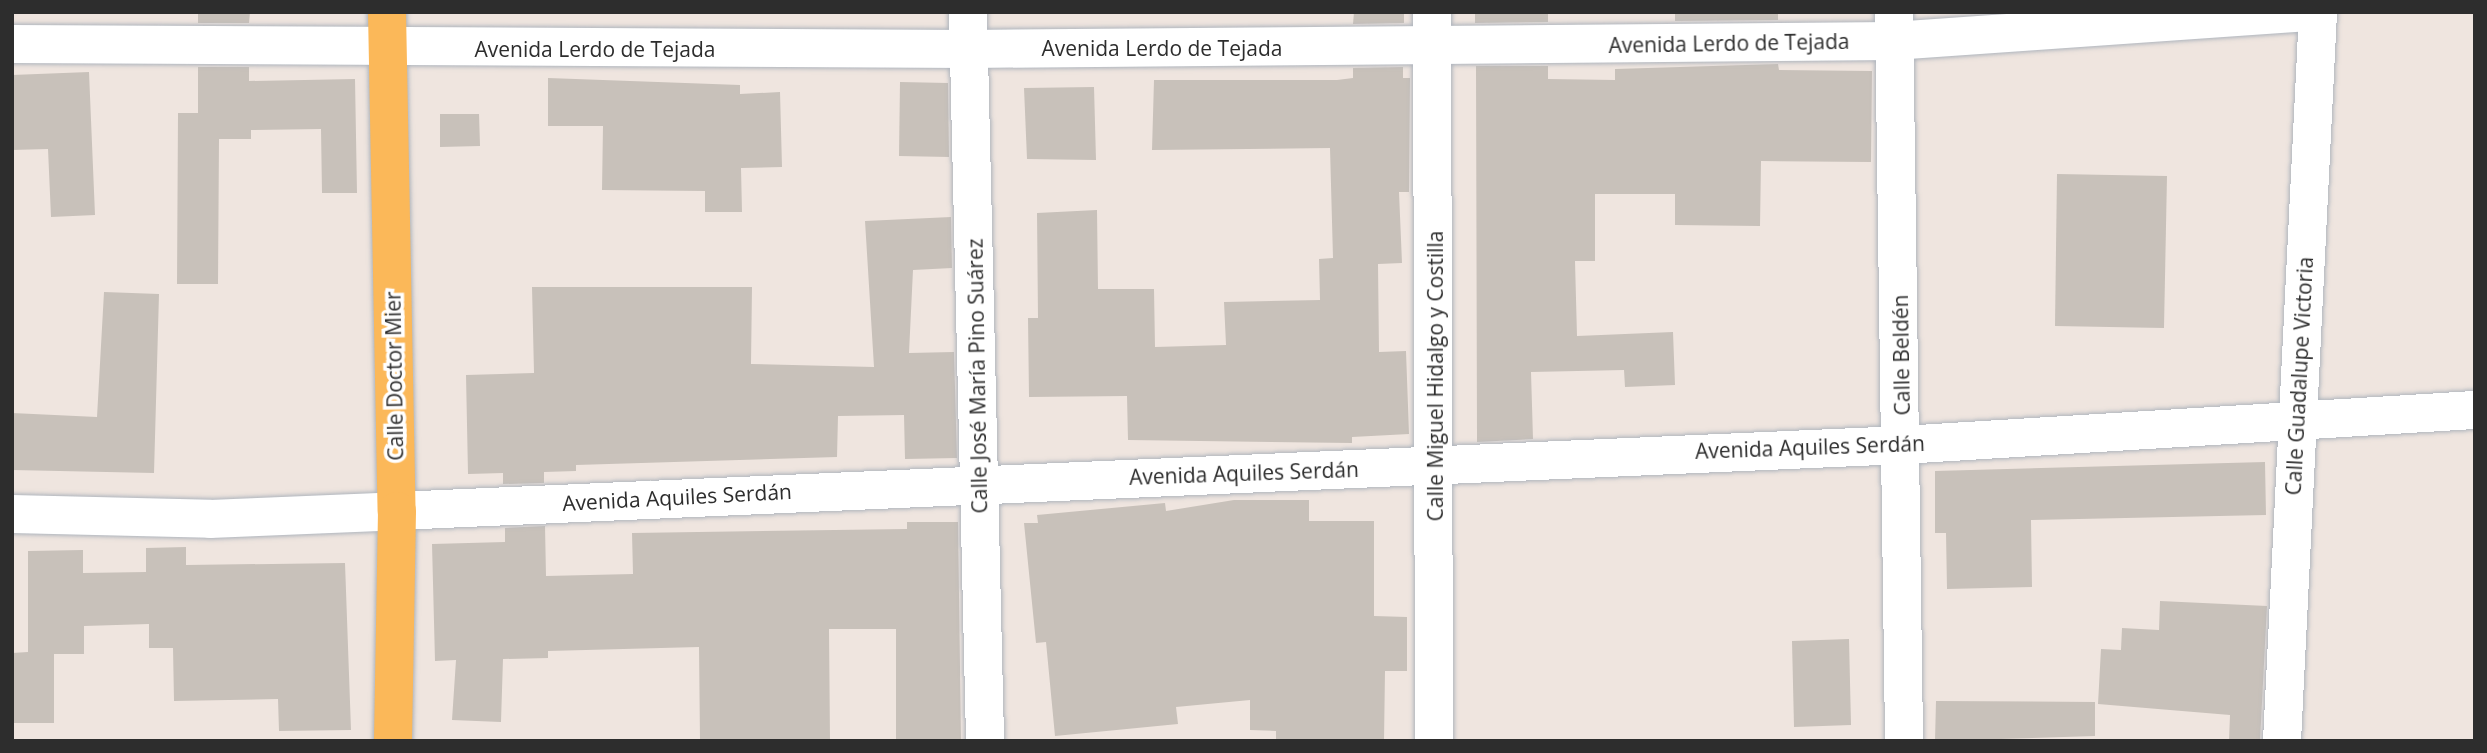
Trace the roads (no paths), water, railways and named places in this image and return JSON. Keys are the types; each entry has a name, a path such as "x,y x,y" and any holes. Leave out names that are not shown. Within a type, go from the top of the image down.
{"main road":[{"name":"Calle Doctor Mier","path":"387,31 397,511 393,741"}],"street":[{"name":"Avenida Lerdo de Tejada","path":"12,44 387,31 1894,27 2311,12"},
{"name":"Calle Guadalupe Victoria","path":"2282,741 2318,12"},
{"name":"Calle Beldén","path":"1894,27 1902,445 1904,741"},
{"name":"Calle Miguel Hidalgo y Costilla","path":"1432,29 1436,466 1434,741"},
{"name":"Calle José María Pino Suárez","path":"968,31 985,741"},
{"name":"Avenida Aquiles Serdán","path":"12,514 209,519 979,483 1902,445 2297,424 2475,410"}]}
